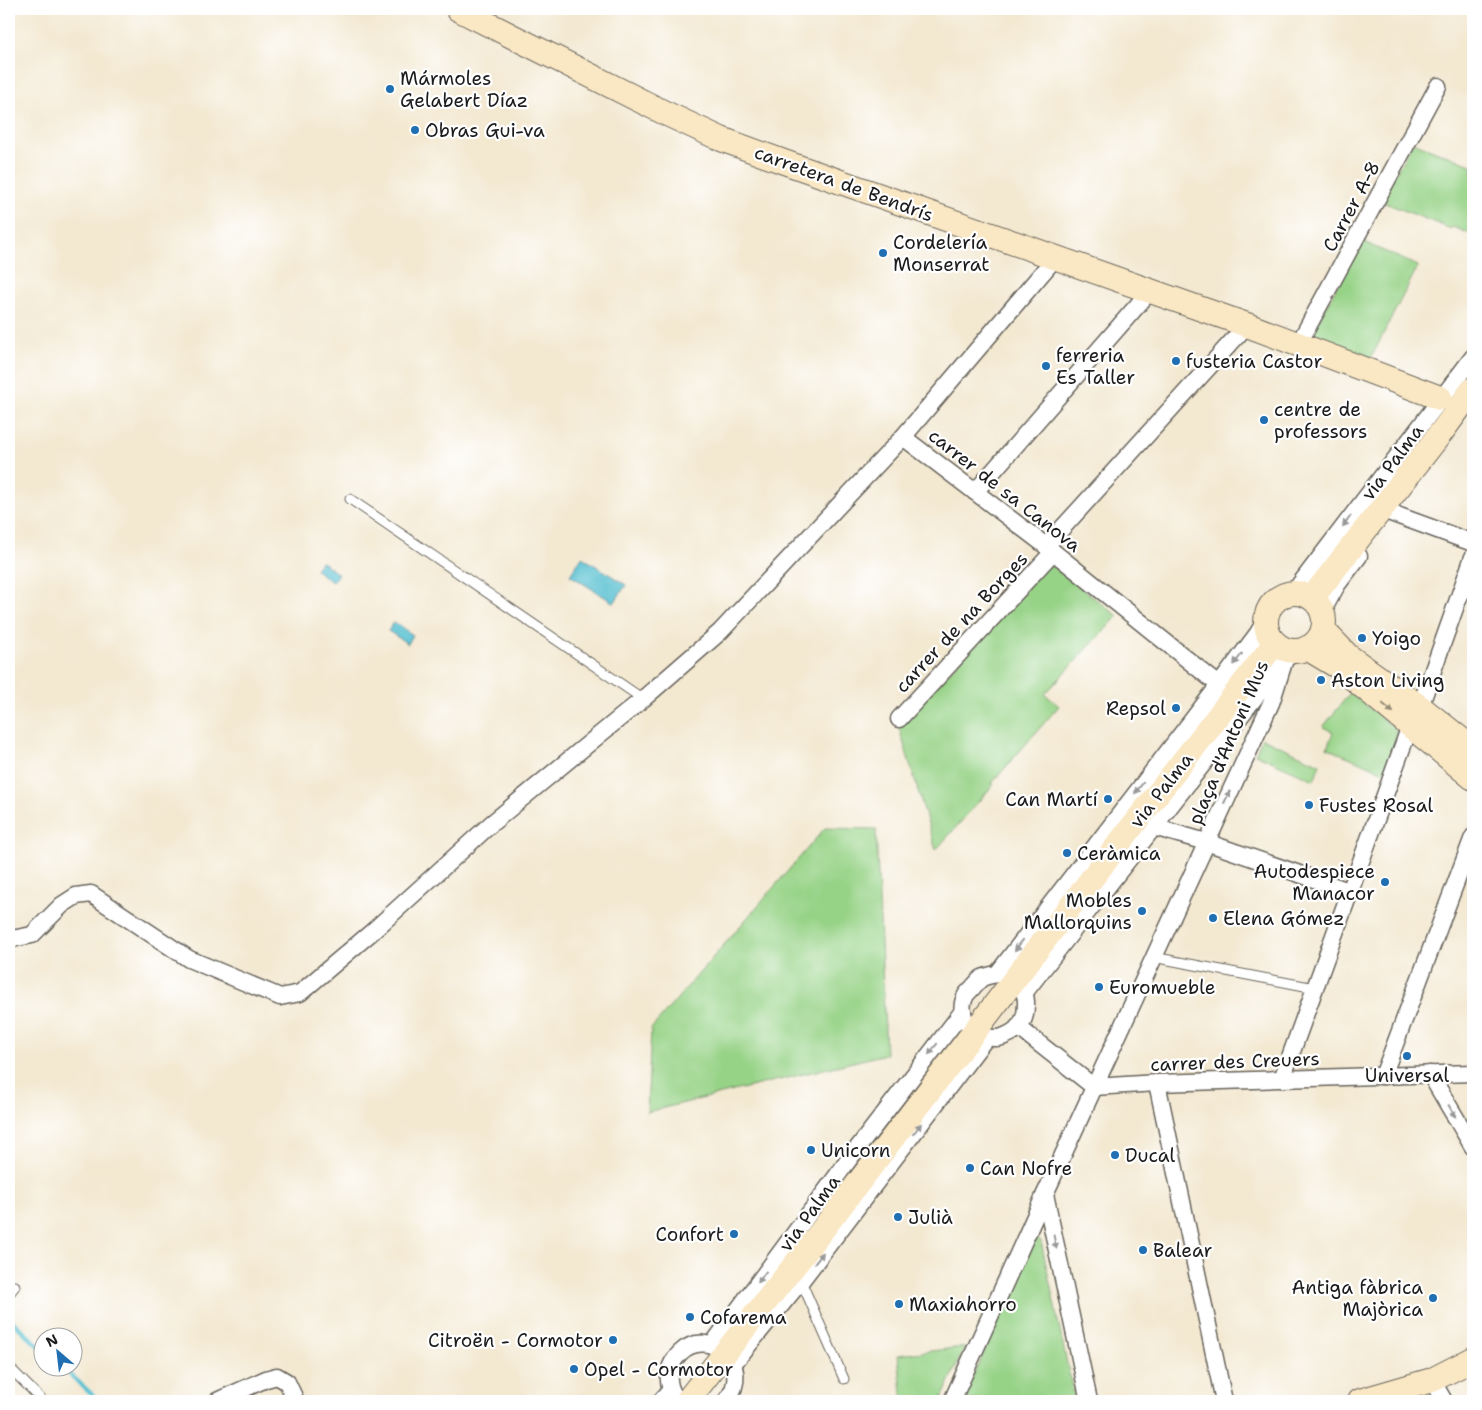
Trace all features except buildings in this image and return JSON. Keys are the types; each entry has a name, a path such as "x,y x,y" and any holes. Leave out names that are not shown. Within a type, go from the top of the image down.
{"main road":[{"name":"carretera de Bendrís","path":"458,9 665,113 721,139 1247,325 1440,398"},
{"path":"1291,650 1313,644 1319,638 1313,608 1473,389"},
{"path":"1473,749 1415,717 1342,669 1291,650 1269,635 1266,619 1270,606 1283,595 1313,608 1348,656 1415,717 1473,778"},
{"name":"via Palma","path":"674,1398 724,1354 813,1242 974,1027 1291,650"},
{"path":"1360,1401 1432,1380 1473,1358"}],"street":[{"name":"Carrer A-8","path":"1298,345 1438,86"},
{"name":"carrer de sa Canova","path":"1055,258 903,437 1050,549 1219,685"},
{"path":"975,492 1150,291"},
{"name":"carrer de na Borges","path":"899,719 1247,325"},
{"name":"via Palma","path":"1313,608 1440,398 1473,357"},
{"name":"via Palma","path":"1313,608 1337,585 1469,413"},
{"name":"via Palma","path":"1443,430 1469,413"},
{"path":"9,936 12,939 32,935 62,905 76,896 91,894 189,959 280,996 300,993 373,931 492,823 644,698 720,632 903,437"},
{"path":"1391,513 1473,543"},
{"path":"1282,1079 1473,557"},
{"name":"via Palma","path":"1012,982 1266,619"},
{"name":"via Palma","path":"1012,982 1154,827 1291,650"},
{"name":"plaça d'Antoni Mus","path":"952,1401 1270,703 1291,650"},
{"path":"1154,827 1206,842 1349,892"},
{"path":"1383,1076 1473,837"},
{"path":"724,1354 800,1281 974,1027 997,1038 1015,1031 1022,1022 1026,1014 1012,982"},
{"path":"1018,1027 1094,1087"},
{"name":"carrer des Creuers","path":"1094,1087 1473,1073"},
{"path":"1430,1074 1473,1147"},
{"path":"1157,1084 1224,1401"},
{"path":"1045,1194 1089,1401"},
{"path":"674,1398 668,1379 674,1359 691,1346 702,1344 724,1354 736,1374 732,1394 726,1401"},
{"path":"217,1401 277,1376 287,1382 296,1401"},
{"path":"1432,1380 1444,1401"}],"lane":[{"path":"350,499 644,698"},
{"path":"1153,957 1315,988"},
{"path":"800,1281 844,1379"},
{"path":"9,1294 16,1286"},
{"path":"9,1366 43,1401"}],"green space":[{"path":"1413,142 1473,166 1473,235 1453,227 1451,229 1380,201"},
{"path":"1361,241 1418,266 1369,362 1308,341"},
{"path":"1045,566 1052,566 1118,616 1045,694 1059,706 936,850 899,728"},
{"path":"1350,693 1396,729 1397,735 1384,772 1327,748 1333,732 1323,727"},
{"path":"1262,738 1320,764 1314,780 1255,754"},
{"path":"825,828 876,829 886,1054 647,1112 651,1029"},
{"path":"1038,1238 1041,1241 1075,1401 962,1401 1035,1239"},
{"path":"965,1347 941,1401 903,1401 898,1355"}],"water":[{"path":"582,557 626,585 614,603 570,575"},
{"path":"321,561 338,574 332,582 315,569"},
{"path":"394,622 413,635 408,644 388,631"}],"waterway":[{"path":"9,1318 32,1340"},
{"path":"74,1378 99,1401"}],"place":[{"name":"Mármoles Gelabert Díaz","path":"390,89"},
{"name":"Obras Gui-va","path":"415,130"},
{"name":"Cordelería Monserrat","path":"883,253"},
{"name":"fusteria Castor","path":"1176,361"},
{"name":"ferreria Es Taller","path":"1046,366"},
{"name":"centre de professors","path":"1264,420"},
{"name":"Yoigo","path":"1362,638"},
{"name":"Aston Living","path":"1321,680"},
{"name":"Repsol","path":"1176,708"},
{"name":"Can Martí","path":"1108,799"},
{"name":"Fustes Rosal","path":"1309,805"},
{"name":"Ceràmica","path":"1067,853"},
{"name":"Autodespiece Manacor","path":"1385,882"},
{"name":"Mobles Mallorquins","path":"1142,911"},
{"name":"Elena Gómez","path":"1213,918"},
{"name":"Euromueble","path":"1099,987"},
{"name":"Universal","path":"1407,1056"},
{"name":"Unicorn","path":"811,1150"},
{"name":"Ducal","path":"1115,1155"},
{"name":"Can Nofre","path":"970,1168"},
{"name":"Julià","path":"898,1217"},
{"name":"Confort","path":"734,1234"},
{"name":"Balear","path":"1143,1250"},
{"name":"Antiga fàbrica Majòrica","path":"1433,1298"},
{"name":"Maxiahorro","path":"899,1304"},
{"name":"Cofarema","path":"690,1317"},
{"name":"Citroën - Cormotor","path":"613,1340"},
{"name":"Opel - Cormotor","path":"574,1369"}]}
